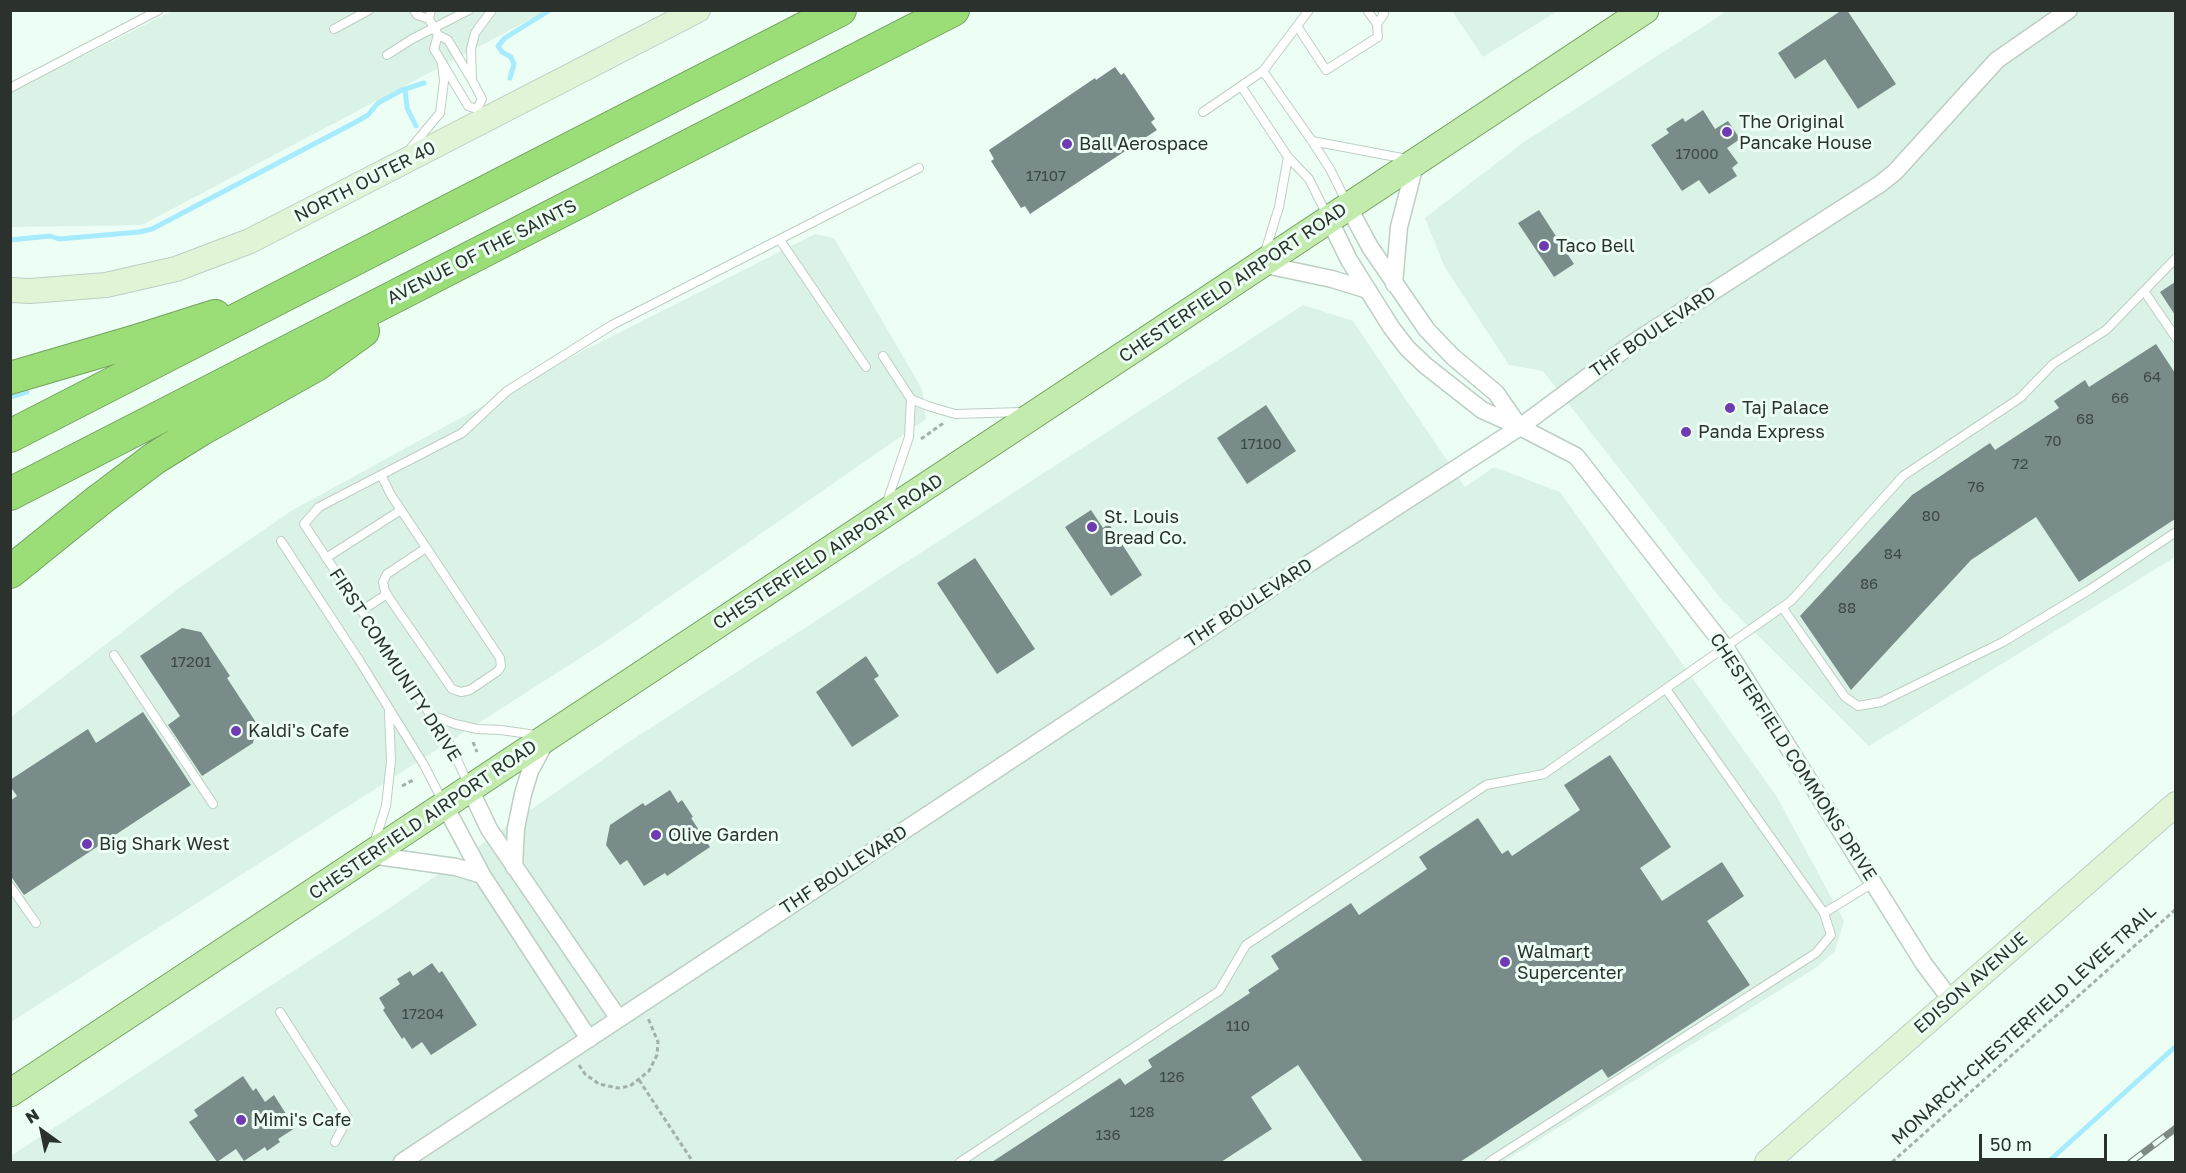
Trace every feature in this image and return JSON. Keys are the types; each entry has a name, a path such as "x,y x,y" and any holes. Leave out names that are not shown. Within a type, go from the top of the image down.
{"highway":[{"path":"10,436 840,10"},
{"name":"AVENUE OF THE SAINTS","path":"10,494 953,10"},
{"path":"10,572 155,458 316,364 449,269"},
{"path":"10,378 285,296"}],"main road":[{"name":"CHESTERFIELD AIRPORT ROAD","path":"10,1093 1645,10"}],"street":[{"name":"NORTH OUTER 40","path":"10,290 30,291 106,285 176,269 250,241 363,183 481,115 698,10"},
{"name":"THF BOULEVARD","path":"402,1162 1282,581 1520,427 1636,341 1880,184 1895,172 1997,60 2069,10"},
{"path":"1394,284 1399,227 1416,161"},
{"name":"CHESTERFIELD COMMONS DRIVE","path":"1339,212 1370,247 1427,330 1453,357 1496,393 1520,427"},
{"name":"CHESTERFIELD COMMONS DRIVE","path":"1339,212 1349,260 1402,341 1426,366 1482,410 1576,456 1726,648 1924,964 1951,1000"},
{"path":"1261,264 1332,279 1368,290"},
{"path":"514,867 516,828 523,794 530,771 548,737"},
{"name":"FIRST COMMUNITY DRIVE","path":"470,789 489,829 619,1019"},
{"name":"FIRST COMMUNITY DRIVE","path":"444,804 482,875 589,1039"},
{"name":"EDISON AVENUE","path":"1767,1162 2175,804"},
{"path":"370,855 456,867 482,875"}],"lane":[{"path":"10,88 159,10"},
{"path":"334,29 369,10"},
{"path":"414,10 417,15 430,15 437,32 448,40 482,99 481,115"},
{"path":"387,55 412,39 437,32 469,10"},
{"path":"472,80 473,41 483,20 492,10"},
{"path":"1203,112 1263,71 1309,10"},
{"path":"1297,26 1326,70 1378,37 1377,24 1367,10"},
{"path":"1377,24 1384,14 1382,10"},
{"path":"437,32 434,49 468,106 481,115"},
{"path":"363,183 411,149 440,112 444,81 442,64"},
{"path":"1263,71 1330,169 1339,212"},
{"path":"1241,86 1288,157 1339,212"},
{"path":"1312,141 1416,161"},
{"path":"1261,264 1279,207 1288,157"},
{"path":"426,548 387,574 383,582 387,594 452,689 461,692 470,690 498,671 501,666 500,658 401,510 381,475 462,433 507,391 612,325 919,168"},
{"path":"780,240 867,367"},
{"path":"960,1162 1219,991 1246,945 1486,785 1544,774 1791,601 1903,476 2020,398 2053,364 2106,330 2175,258"},
{"path":"2144,291 2175,338"},
{"path":"883,356 911,399 909,438 883,515"},
{"path":"911,399 956,414 980,415 1041,411"},
{"name":"FIRST COMMUNITY DRIVE","path":"381,475 319,507 304,525 451,746 470,789"},
{"path":"326,558 401,510"},
{"path":"1782,607 1845,697 1858,706 1881,702 2003,642 2089,590 2175,532"},
{"name":"FIRST COMMUNITY DRIVE","path":"281,541 359,660 424,765 444,804"},
{"path":"361,610 387,594"},
{"path":"114,655 213,804"},
{"path":"1489,1162 1816,954 1831,935 1824,913 1666,689"},
{"path":"370,855 386,806 391,761 389,711"},
{"path":"429,714 477,729 548,737"},
{"path":"1824,913 1874,883"},
{"path":"10,886 36,923"},
{"path":"280,1012 348,1118 335,1142"}],"path":[{"path":"917,442 945,422"},
{"path":"473,742 477,752"},
{"path":"402,786 414,779"},
{"name":"MONARCH-CHESTERFIELD LEVEE TRAIL","path":"1892,1162 2175,909"},
{"path":"570,1051 585,1074 598,1084 618,1088 630,1086 649,1071 657,1055 658,1042 654,1028 640,1005"},
{"path":"639,1080 693,1162"}],"shaded area":[{"path":"172,11 546,11 142,225 11,227 10,93"},
{"path":"1452,11 1558,11 1483,57"},
{"path":"1727,11 2175,11 2175,557 1869,746 1721,599 1543,371 1509,365 1444,266 1425,218 1524,142"},
{"path":"815,234 834,238 922,389 926,419 602,644 11,1022 11,717 182,586 291,511 577,354"},
{"path":"1303,305 1353,321 1465,487 1494,467 1560,492 1777,797 1844,921 1835,951 1817,967 1503,1162 11,1162 11,1156 388,909 621,747"}],"building":[{"path":"1842,10 1847,10 1896,84 1858,109 1825,59 1795,79 1778,53"},
{"name":"Ball Aerospace","path":"1115,67 1121,75 1124,73 1155,119 1151,122 1157,130 1030,214 1025,206 1021,208 991,161 994,159 989,150 1095,78 1096,80"},
{"path":"1703,110 1715,129 1728,121 1740,139 1727,148 1738,163 1732,168 1737,176 1709,194 1699,180 1682,191 1651,145 1669,133 1666,129 1683,118 1685,122"},
{"path":"1539,210 1574,264 1554,277 1518,223"},
{"path":"2175,282 2175,315 2160,292"},
{"path":"2156,344 2175,373 2175,519 2079,582 2036,517 1971,560 1851,690 1800,616 1912,495 1990,443 1995,450 2059,408 2054,401 2085,380 2089,387"},
{"path":"1266,405 1296,451 1247,484 1217,438"},
{"path":"1091,510 1103,528 1109,524 1142,575 1111,596 1065,527"},
{"path":"975,558 1035,649 997,674 937,583"},
{"path":"182,628 201,632 230,676 227,678 257,724 253,743 202,776 168,725 180,716 140,656"},
{"path":"866,656 879,676 874,679 899,716 852,747 816,692"},
{"path":"143,712 191,785 24,895 10,875 10,801 17,796 10,786 10,780 88,729 96,743"},
{"name":"Walmart Supercenter","path":"1610,755 1671,847 1640,868 1662,901 1722,862 1744,896 1707,921 1750,985 1608,1078 1602,1069 1460,1162 1363,1162 1298,1065 1251,1097 1272,1129 1221,1162 992,1162 1120,1078 1125,1085 1152,1067 1148,1060 1250,993 1248,990 1279,969 1271,956 1351,903 1359,915 1427,869 1419,857 1478,818 1502,854 1508,850 1512,856 1580,810 1564,785"},
{"path":"670,790 678,803 682,800 710,847 667,876 665,873 644,886 627,860 620,865 606,845 610,825 643,803 645,806"},
{"path":"432,963 439,973 442,971 477,1025 431,1055 422,1042 412,1049 404,1037 402,1039 383,1010 385,1008 379,998 400,984 397,979 410,971 413,976"},
{"name":"Mimi's Cafe","path":"243,1076 253,1091 256,1088 265,1102 274,1095 295,1128 278,1139 280,1142 267,1151 265,1147 244,1161 236,1149 217,1162 189,1122 198,1116 194,1110"}],"waterway":[{"path":"510,78 514,64 511,57 502,52 498,46 505,38 550,10"},
{"path":"10,240 50,236 59,239 152,229 354,123 368,115 378,103 402,90 424,83"},
{"path":"405,89 407,108 416,126"},
{"path":"10,397 27,392"},
{"path":"2048,1162 2176,1046"}],"railway":[{"path":"2131,1162 2176,1128"}],"place":[{"name":"The Original Pancake House","path":"1727,132"},
{"name":"Ball Aerospace","path":"1067,144"},
{"name":"Taco Bell","path":"1544,246"},
{"name":"Taj Palace","path":"1730,408"},
{"name":"Panda Express","path":"1686,432"},
{"name":"St. Louis Bread Co.","path":"1092,527"},
{"name":"Kaldi's Cafe","path":"236,731"},
{"name":"Olive Garden","path":"656,835"},
{"name":"Big Shark West","path":"87,844"},
{"name":"Walmart Supercenter","path":"1505,962"},
{"name":"Mimi's Cafe","path":"241,1120"}]}
